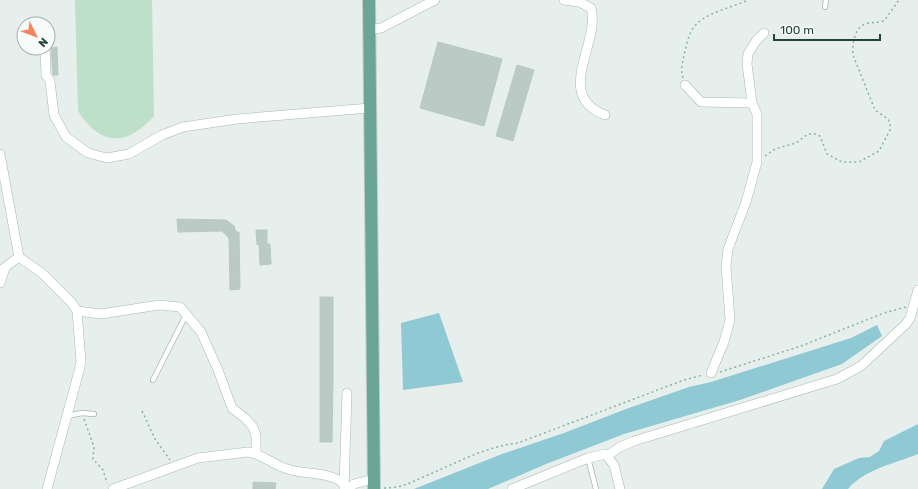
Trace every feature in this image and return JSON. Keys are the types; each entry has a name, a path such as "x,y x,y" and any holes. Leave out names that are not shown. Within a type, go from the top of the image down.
{"main road":[{"path":"369,0 374,486"}],"street":[{"path":"369,30 381,28 435,0"},
{"path":"570,0 590,8 593,16 593,25 582,68 582,94 589,106 605,115"},
{"path":"711,373 724,342 730,320 726,266 728,249 746,202 755,169 758,140 757,114 752,103 748,77 748,54 756,41 764,33"},
{"path":"45,56 46,75 50,81 54,115 66,137 88,153 107,158 129,154 162,135 183,127 237,120 370,108"},
{"path":"685,85 701,102 752,103"},
{"path":"0,154 19,257 43,274 72,303 77,311 81,362 77,383 47,489"},
{"path":"0,283 2,269 19,257"},
{"path":"607,456 634,441 837,379 861,366 906,324 910,318 918,290"},
{"path":"77,311 101,314 167,304 180,307 187,313 201,332 218,370 232,408 246,419 252,428 256,436 256,453"},
{"path":"345,487 347,394"},
{"path":"113,489 198,458 216,455 256,453 282,468 334,478 345,487"},
{"path":"514,489 588,458 605,454 614,465 620,489"},
{"path":"345,487 354,484 374,486"}],"lane":[{"path":"825,7 826,0"},
{"path":"153,380 187,313"},
{"path":"67,416 82,413 94,414"},
{"path":"588,458 596,489"}],"path":[{"path":"685,85 681,70 691,30 695,25 718,9 737,5 748,0"},
{"path":"755,169 767,153 796,143 808,134 820,136 827,154 842,162 858,162 879,151 890,130 890,124 888,120 875,110 853,55 852,48 860,27 865,24 884,21 899,0"},
{"path":"374,486 404,486 472,456 507,444 518,443 684,380 718,372 801,346 890,311 914,306"},
{"path":"142,411 154,439 175,467"},
{"path":"82,413 94,447 93,459 103,470 109,489"}],"green space":[{"path":"75,0 152,0 154,116 144,126 123,137 114,138 104,136 95,131 86,123 78,111"}],"water":[{"path":"439,313 463,382 403,390 401,323"},
{"path":"877,325 882,336 842,364 740,400 624,434 546,464 488,489 414,489 502,454 564,433 626,409 689,387 711,382 851,338"},
{"path":"918,424 918,454 871,472 854,482 848,489 822,489 834,469 859,458 870,457 879,451 884,441"}],"building":[{"path":"438,42 502,59 484,126 420,108"},
{"path":"56,47 58,75 53,75 52,56 56,56"},
{"path":"517,65 534,70 513,141 496,136"},
{"path":"177,219 226,220 234,226 236,232 239,232 240,289 230,290 229,238 222,231 178,232"},
{"path":"256,230 267,230 267,244 270,244 271,264 260,265 259,244 257,245"},
{"path":"320,297 333,297 332,442 320,442"},
{"path":"253,482 276,483 275,489 253,489"}]}
